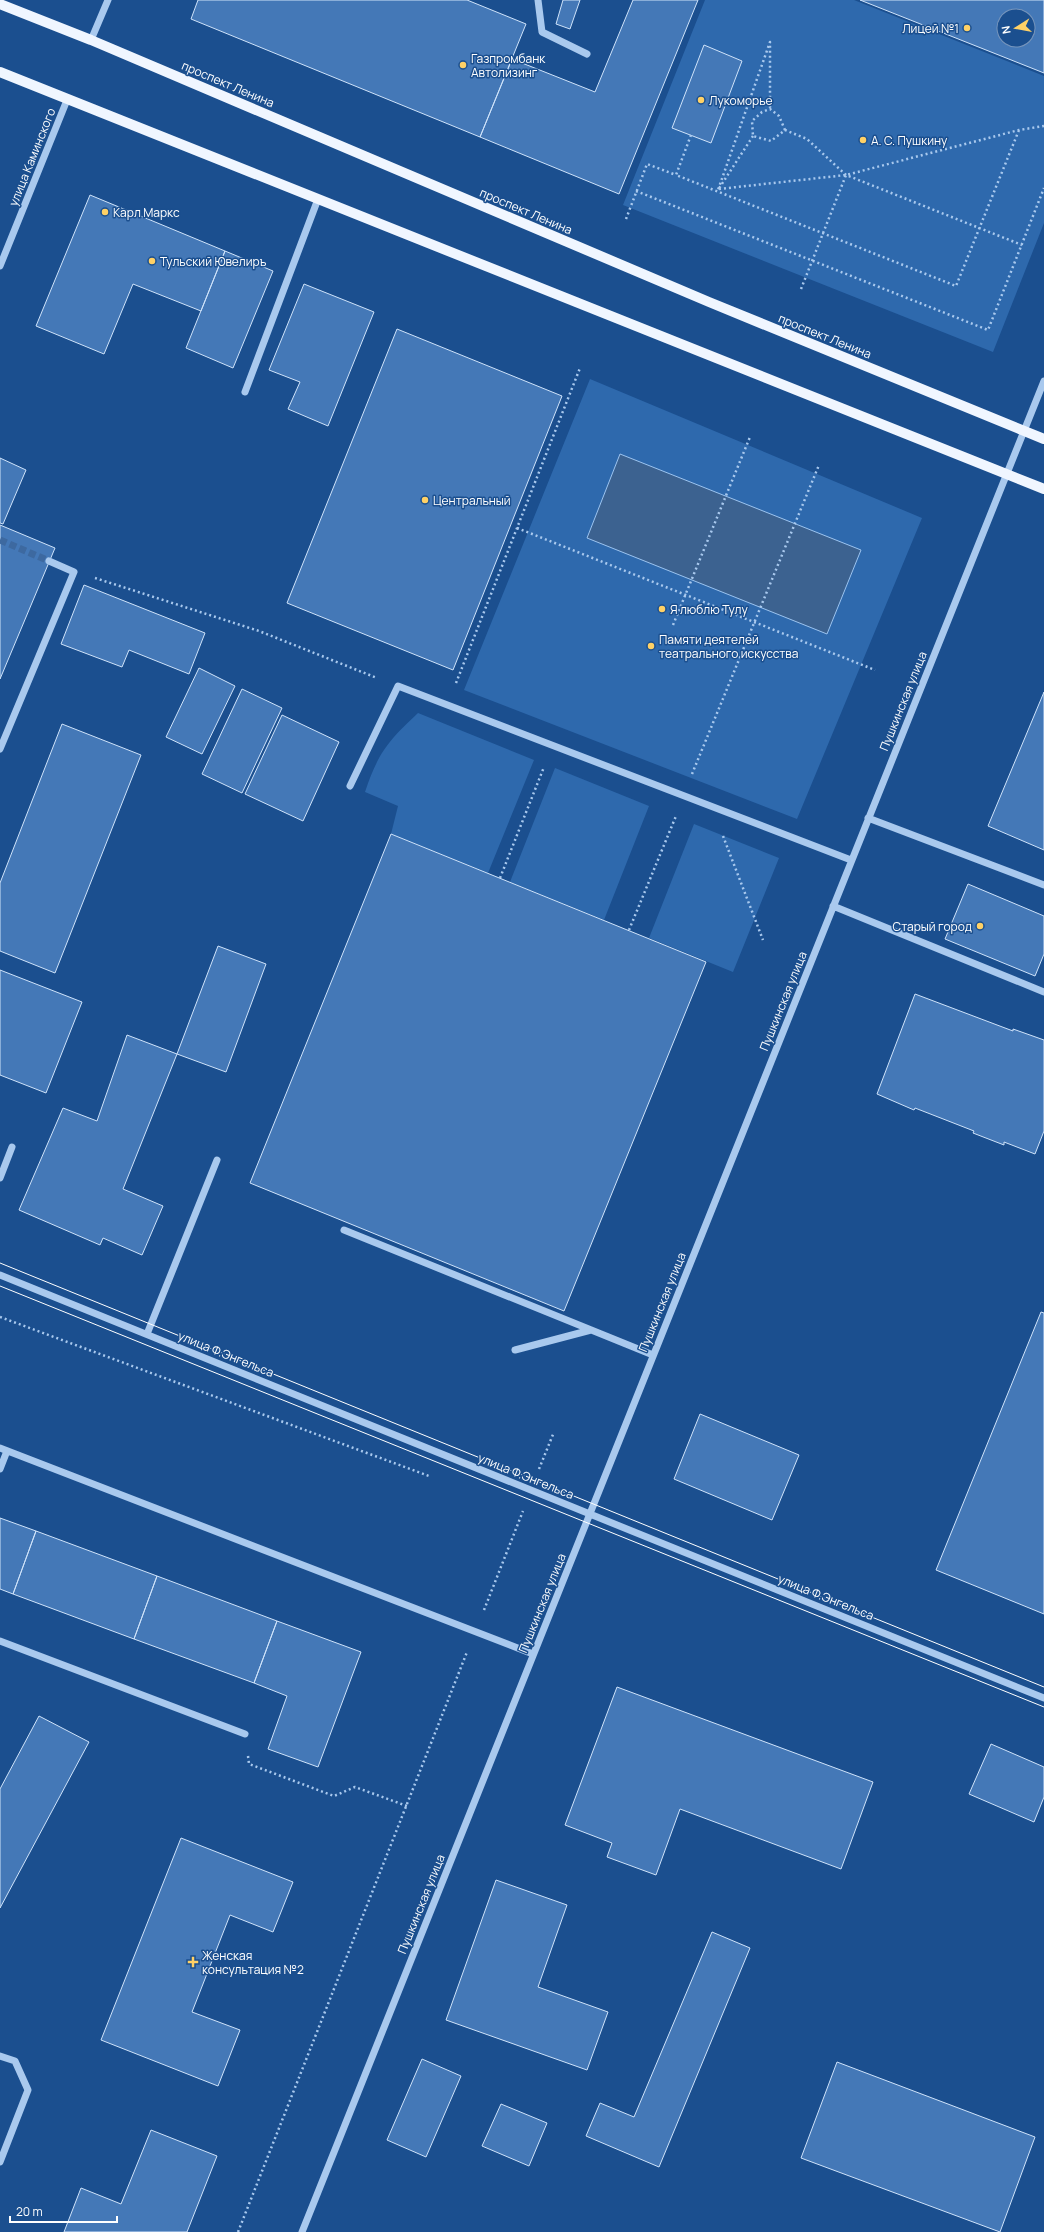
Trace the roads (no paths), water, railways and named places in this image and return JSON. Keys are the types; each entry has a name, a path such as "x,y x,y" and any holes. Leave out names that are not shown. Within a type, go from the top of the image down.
{"main road":[{"name":"проспект Ленина","path":"0,4 91,40 694,296 1023,432 1044,439"},
{"path":"0,72 1044,489"}],"street":[{"path":"91,40 108,0"},
{"path":"538,0 542,32 587,54"},
{"name":"улица Каминского","path":"0,266 67,100"},
{"path":"245,392 318,200"},
{"name":"Пушкинская улица","path":"302,2232 1044,381"},
{"path":"0,749 74,572 50,561"},
{"path":"350,786 398,686 852,860"},
{"path":"868,818 1044,885"},
{"path":"833,906 1044,992"},
{"path":"0,1178 12,1147"},
{"path":"147,1334 217,1160"},
{"path":"344,1230 653,1355"},
{"name":"улица Ф.Энгельса","path":"0,1275 1044,1698"},
{"path":"515,1350 591,1330"},
{"path":"0,1469 4,1450 533,1654"},
{"path":"0,1641 245,1734"},
{"path":"0,2056 15,2061 28,2090 0,2162"}],"tunnel":[{"path":"0,540 49,561"}],"tram line":[{"path":"0,1263 1044,1687"},
{"path":"0,1286 1044,1707"}],"place":[{"name":"Лицей №1","path":"967,28"},
{"name":"Газпромбанк Автолизинг","path":"463,65"},
{"name":"Лукоморье","path":"701,100"},
{"name":"А. С. Пушкину","path":"863,140"},
{"name":"Карл Маркс","path":"105,212"},
{"name":"Тульский Ювелиръ","path":"152,261"},
{"name":"Центральный","path":"425,500"},
{"name":"Я люблю Тулу","path":"662,609"},
{"name":"Памяти деятелей театрального искусства","path":"651,646"},
{"name":"Старый город","path":"980,926"},
{"name":"Женская консультация №2","path":"193,1962"}]}
